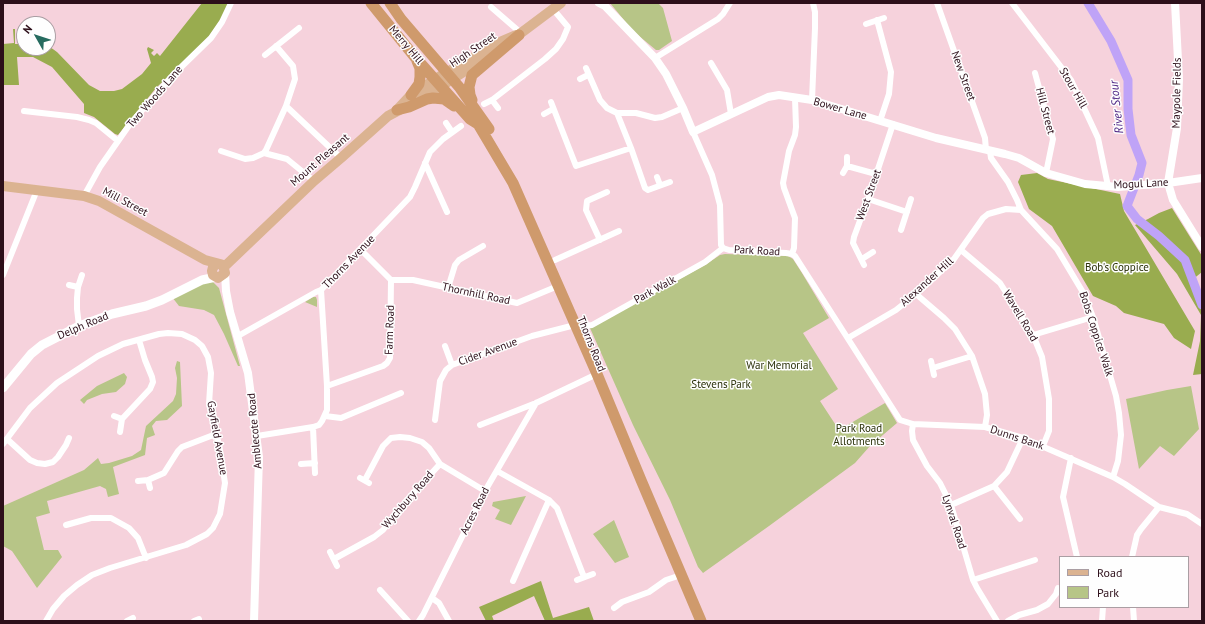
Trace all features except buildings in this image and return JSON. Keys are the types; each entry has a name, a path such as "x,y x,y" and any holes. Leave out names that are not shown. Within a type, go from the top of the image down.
{"highway":[{"name":"Merry Hill","path":"371,3 414,56 446,77"},
{"name":"Merry Hill","path":"390,3 404,21"},
{"path":"404,21 413,27 444,61 446,77 403,26 404,21"},
{"path":"478,115 470,95 469,87 472,75 520,34"},
{"path":"411,95 419,84 420,77 420,68 414,56"},
{"name":"Thorns Road","path":"446,77 478,115 506,155 516,175 555,260 597,374 681,575 702,621"},
{"path":"397,110 409,107 427,99 439,98 478,115"},
{"name":"Thorns Road","path":"478,115 513,183 558,286 579,326 708,621"}],"main road":[{"name":"High Street","path":"446,77 502,41 520,34 557,6"},
{"path":"397,110 411,95 446,77"},
{"name":"Mount Pleasant","path":"218,271 314,181 375,127 397,110 426,96 446,77"},
{"name":"Mill Street","path":"3,186 84,196 99,200 205,260 218,271"},
{"name":"Delph Road","path":"3,388 31,354 42,345 79,326 112,314 146,306 162,300 218,271"}],"street":[{"name":"Two Woods Lane","path":"84,196 100,167 130,124 173,75 211,38 222,22 231,3"},
{"name":"Park Road","path":"599,3 605,6 655,58 666,74 683,108 712,175 720,205 721,245 723,248 786,252 792,254 900,420 913,424"},
{"path":"655,58 718,19 730,3"},
{"path":"812,100 815,12 813,3"},
{"name":"New Street","path":"937,3 988,150"},
{"name":"Stour Hill","path":"1012,3 1071,80 1098,138 1108,186"},
{"name":"Maypole Fields","path":"1168,183 1177,128 1179,79 1175,3"},
{"path":"478,115 492,100 546,59 563,39 568,27 557,6"},
{"path":"491,7 520,34"},
{"path":"866,24 884,18"},
{"path":"877,20 891,72 889,94 880,121"},
{"path":"265,55 298,28"},
{"path":"221,151 245,158 253,158 264,153 266,150 286,106 295,79 295,71 293,66 276,46"},
{"path":"711,64 727,90 731,114"},
{"path":"586,68 600,100 607,108 617,113 636,113 655,118 662,117 683,108"},
{"name":"Hill Street","path":"1035,73 1053,139 1046,173"},
{"path":"580,79 588,75"},
{"name":"Bower Lane","path":"693,132 768,97 779,95 812,100 846,109 936,138 988,150"},
{"path":"792,254 794,248 795,218 783,183 789,150 796,131 795,98"},
{"path":"492,100 498,108"},
{"path":"551,102 577,169 631,148"},
{"path":"286,106 341,158"},
{"path":"544,114 553,109"},
{"path":"24,111 90,120 118,141"},
{"path":"617,113 645,188 648,190 670,182"},
{"path":"446,123 452,132"},
{"name":"West Street","path":"873,252 863,262 854,243 854,237 893,124"},
{"name":"Thorns Avenue","path":"325,416 327,410 327,386 321,290 410,197 434,147 461,126"},
{"path":"988,150 990,158 1008,182 1018,200 1021,210"},
{"name":"Mogul Lane","path":"988,150 1019,158 1046,173 1084,184 1129,186 1168,183 1202,178"},
{"path":"264,153 287,159 314,181"},
{"path":"843,173 846,166 847,157"},
{"path":"425,163 447,212"},
{"path":"846,166 876,174"},
{"path":"657,177 660,185"},
{"path":"1168,183 1173,200 1202,246"},
{"path":"3,275 37,190"},
{"path":"600,240 586,210 587,201 607,192"},
{"path":"868,199 907,212"},
{"path":"901,230 911,199"},
{"name":"Alexander Hill","path":"848,338 896,310 916,294 954,259 983,218 988,214 1006,209 1021,210"},
{"name":"Bobs Coppice Walk","path":"1021,210 1057,249 1084,294 1093,317 1116,396 1121,435 1118,461 1113,477"},
{"path":"555,260 619,231"},
{"path":"448,288 455,265 459,260 484,246"},
{"name":"Park Walk","path":"579,326 592,325 706,262 723,248"},
{"path":"360,249 391,280"},
{"name":"Wavell Road","path":"961,250 1000,283 1033,335 1042,358 1049,399 1049,431 1043,446"},
{"name":"Amblecote Road","path":"218,271 226,291 230,312 248,373 257,436 259,457 254,621"},
{"path":"79,326 77,309 78,287 82,275"},
{"name":"Thornhill Road","path":"391,280 413,280 517,303 558,286"},
{"name":"Farm Road","path":"327,386 383,366 387,363 390,358 391,280"},
{"path":"70,285 78,287"},
{"path":"238,336 321,290"},
{"path":"916,294 955,329 972,356 984,394 987,415 985,427"},
{"path":"1033,335 1093,317"},
{"name":"Cider Avenue","path":"438,416 440,381 446,370 452,365 532,336 579,326"},
{"name":"Gayfield Avenue","path":"5,441 30,408 63,379 107,351 123,344 159,334 176,333 188,336 202,346 210,363 209,404 225,483 223,503 217,521 207,534 186,546 110,568 88,578 64,596 53,609 46,621"},
{"path":"120,432 122,419 150,389 153,382 139,340"},
{"path":"445,346 452,365"},
{"path":"933,368 972,356"},
{"path":"930,361 934,375"},
{"path":"480,425 536,403 597,374"},
{"path":"257,436 313,427 319,425 325,416 341,418 401,393"},
{"name":"Acres Road","path":"419,621 485,491 536,403"},
{"path":"114,416 122,419"},
{"name":"Dunns Bank","path":"913,424 985,427 1023,438 1113,477 1159,507 1186,514 1202,524"},
{"name":"Lynval Road","path":"913,424 913,440 927,466 940,483 951,505 976,588 998,621"},
{"path":"313,427 315,473"},
{"path":"138,481 148,480 164,473 182,447 216,434"},
{"name":"Wychbury Road","path":"365,480 383,446 388,441 395,437 410,438 422,442 429,448 440,464 485,491"},
{"path":"5,441 30,460 41,464 48,464 53,462 58,457 69,438"},
{"path":"951,505 994,486 1007,472 1023,438"},
{"path":"66,445 73,448"},
{"path":"1071,458 1063,497 1077,556"},
{"path":"301,464 315,464"},
{"name":"Wychbury Road","path":"334,559 374,537 383,530 406,501 440,464"},
{"path":"497,471 549,500 557,508 584,577"},
{"path":"148,480 150,488"},
{"path":"994,486 1020,519"},
{"path":"513,581 549,500"},
{"path":"1132,556 1137,535 1159,507"},
{"path":"66,525 91,518 111,518 130,528 138,538 146,558"},
{"path":"73,522 75,530"},
{"path":"330,552 337,566"},
{"path":"973,580 1035,560"},
{"path":"577,580 593,574"},
{"path":"614,608 622,602 649,592 666,580 681,575"},
{"path":"1008,621 1020,615 1037,610 1048,604 1056,594 1058,588"},
{"path":"380,590 408,621"},
{"path":"432,598 439,603 449,621"},
{"path":"1102,621 1103,608"},
{"path":"1133,608 1134,621"}],"green space":[{"path":"202,3 229,3 225,13 208,38 156,88 118,135 94,117 84,113 84,104 52,67 33,57 17,57 19,85 3,85 3,44 14,43 13,29 15,29 16,56 56,56 56,51 89,85 100,91 114,91 122,89 142,74 151,63 147,49 148,47 154,50 151,53 154,56 157,53 160,56"},
{"path":"610,3 658,3 663,8 672,41 659,50 656,50 633,31"},
{"name":"Bob's Coppice","path":"1037,173 1048,179 1120,194 1124,211 1195,331 1191,349 1174,338 1164,324 1124,313 1116,306 1093,296 1052,226 1029,209 1018,182 1021,175"},
{"path":"1172,208 1202,256 1202,272 1192,280 1202,305 1202,374 1193,375 1200,341 1201,315 1177,274 1135,225"},
{"name":"Stevens Park","path":"720,255 788,256 793,259 829,318 803,333 838,389 820,401 839,430 885,403 897,423 870,446 855,463 703,573 698,567 670,500 633,425 590,328 705,265"},
{"path":"207,281 213,282 219,288 240,366 238,366 214,315 204,310 179,306 172,297"},
{"path":"313,297 316,297 317,307 305,302"},
{"path":"177,361 180,362 182,406 167,420 156,421 152,426 155,435 147,438 145,455 113,467 119,494 108,497 106,489 100,486 47,501 50,513 36,517 44,550 58,550 62,557 37,588 12,551 3,546 3,506 84,470 98,458 101,464 109,463 132,456 141,450 146,426 173,401 176,394 177,378 175,368"},
{"path":"124,373 127,377 125,384 116,392 102,394 87,400 84,404 80,400 97,386"},
{"path":"1191,386 1199,429 1174,456 1160,446 1139,469 1126,399"},
{"path":"526,496 511,525 495,519 500,510 492,506 493,502"},
{"path":"614,520 629,557 615,563 593,534"},
{"path":"541,581 553,618 589,607 594,621 545,621 534,596 492,616 494,621 486,621 479,607"}],"waterway":[{"name":"River Stour","path":"1088,3 1111,41 1128,80 1128,109 1131,135 1142,163 1127,206 1137,219 1159,236 1185,260 1202,305"}],"park label":[{"name":"War Memorial","path":"779,366"},
{"name":"Park Road Allotments","path":"859,435"}]}
